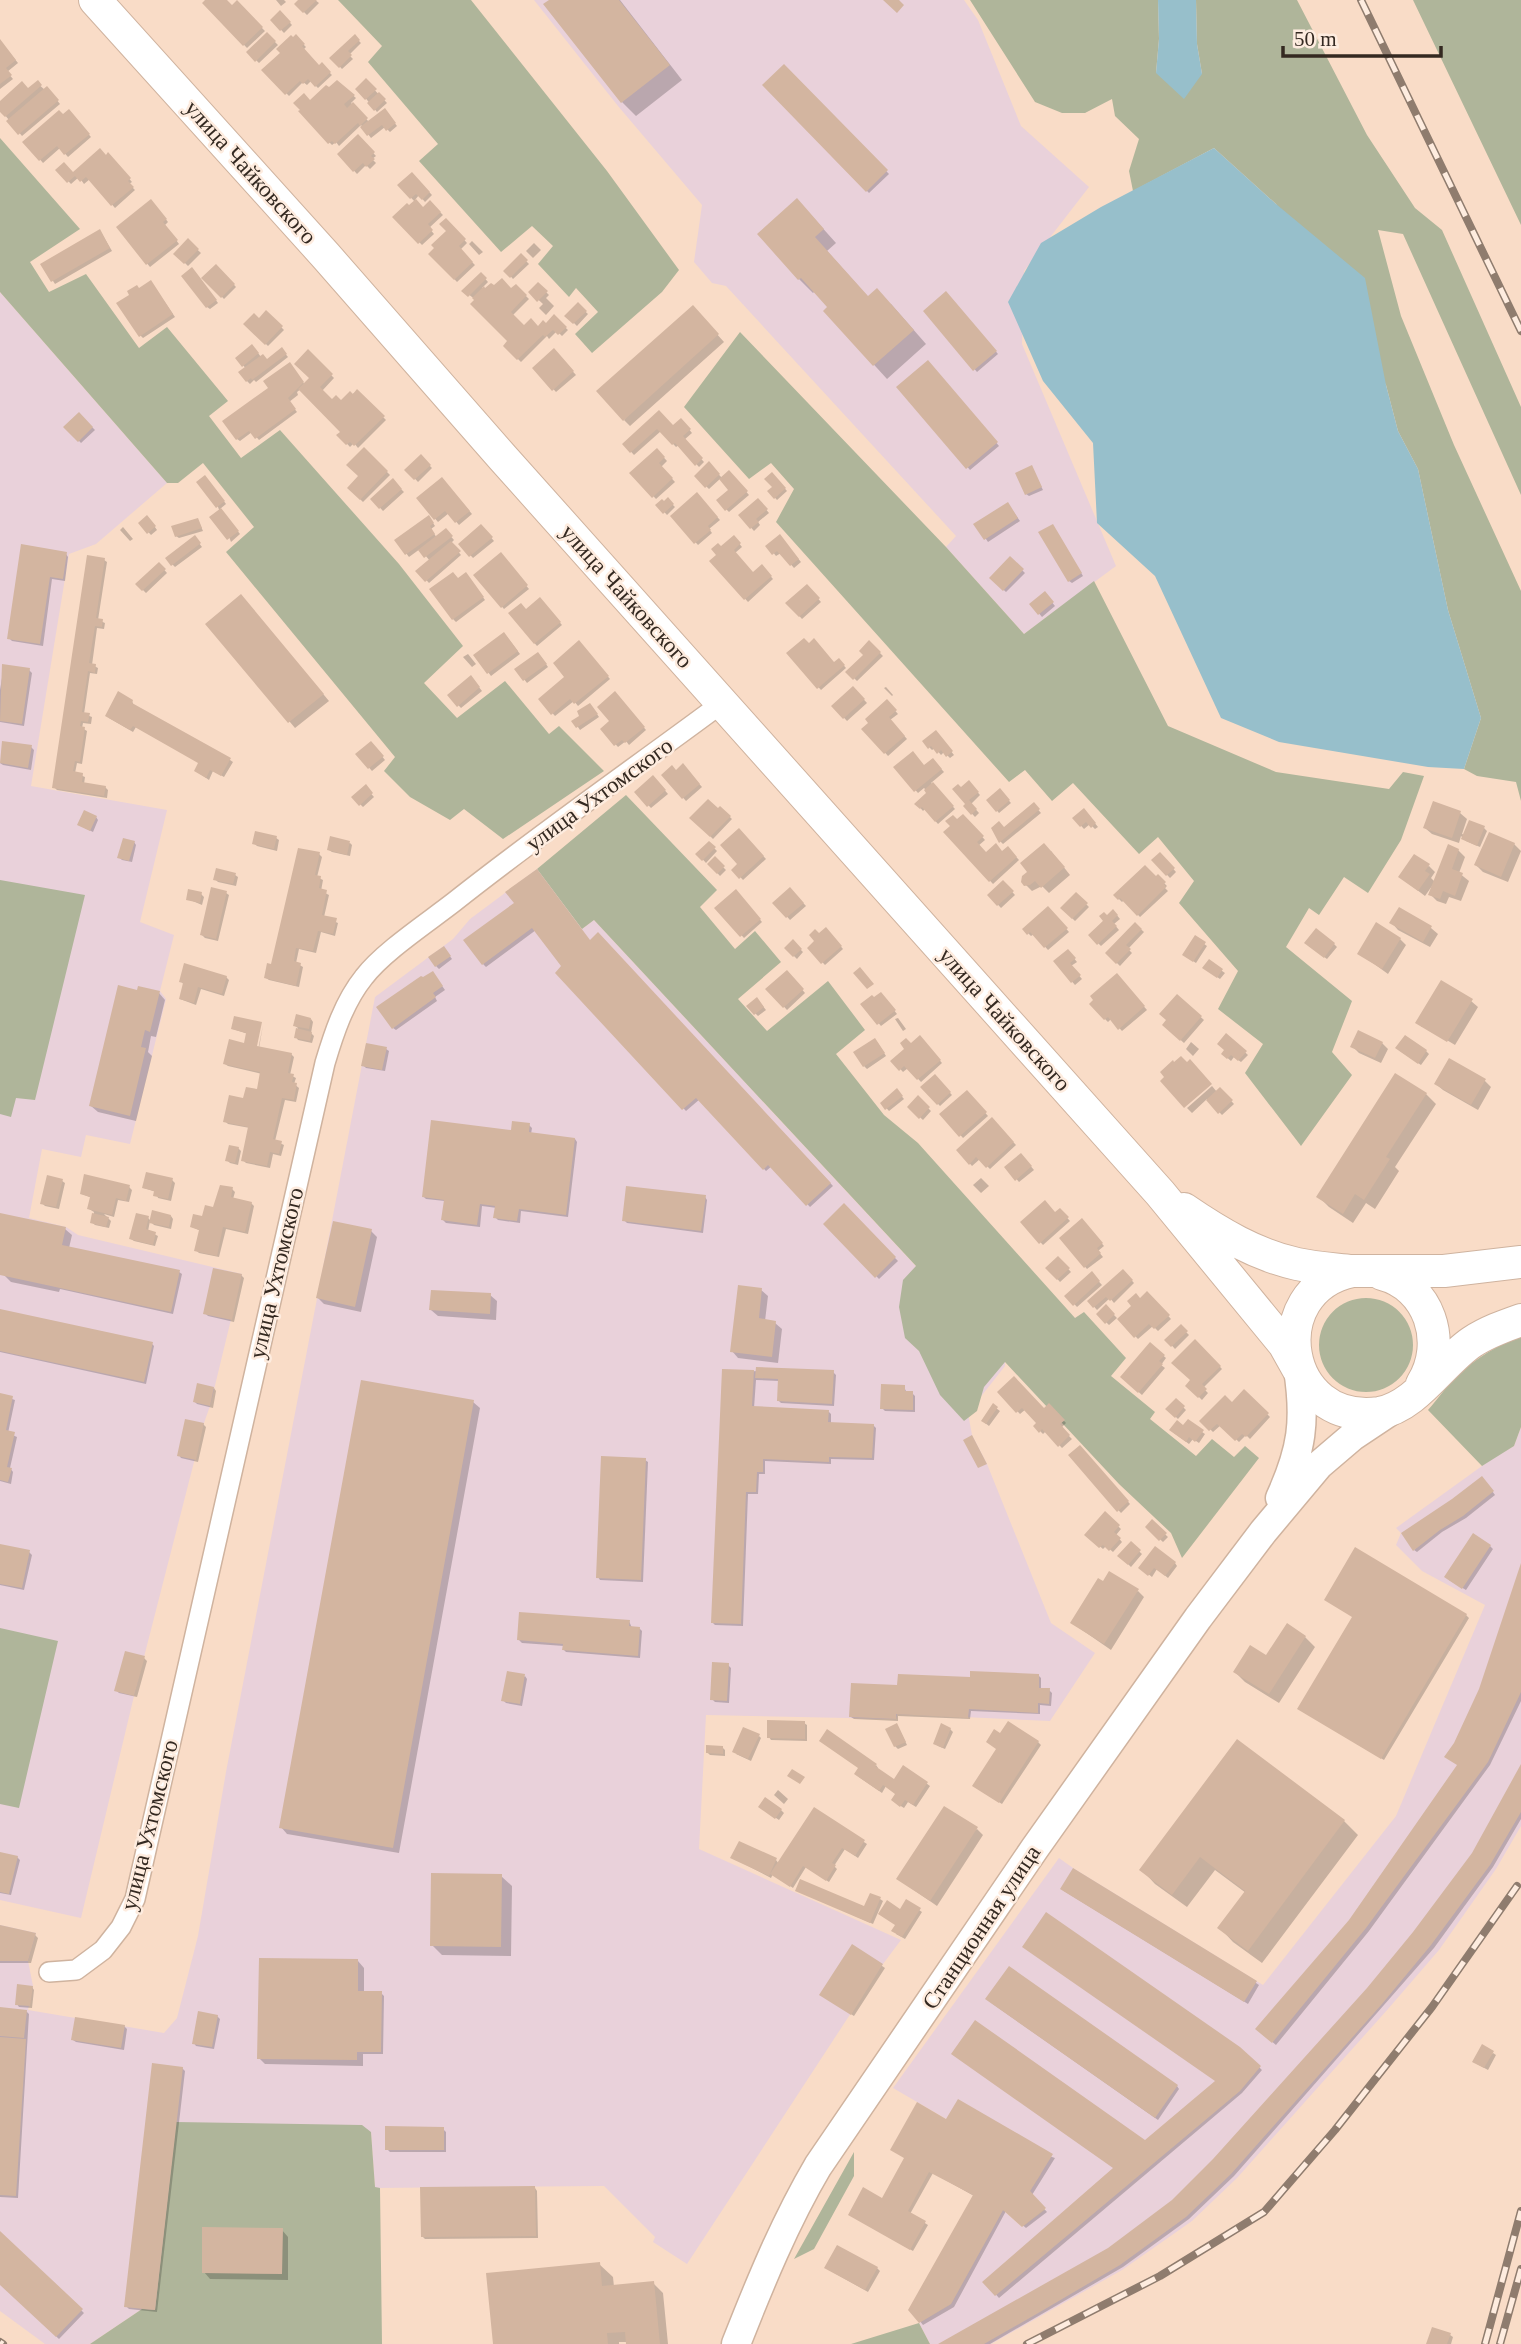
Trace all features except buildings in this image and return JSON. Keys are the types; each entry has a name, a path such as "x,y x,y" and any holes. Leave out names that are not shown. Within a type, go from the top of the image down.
{"main road":[{"name":"улица Чайковского","path":"94,0 335,266 1160,1193 1284,1344 1298,1369"},
{"name":"улица Чайковского","path":"1160,1193 1208,1225 1265,1255 1299,1264 1365,1272"},
{"path":"1489,1266 1521,1256"},
{"path":"1521,1262 1444,1271 1338,1274 1310,1295 1301,1310 1296,1327 1298,1369 1318,1396 1331,1405 1350,1413 1381,1412 1405,1401 1472,1342 1521,1320"},
{"path":"1365,1272 1397,1278 1414,1291 1431,1324 1434,1338 1427,1375 1405,1401"},
{"name":"Станционная улица","path":"1263,1532 1287,1482 1300,1442 1303,1399 1298,1369"},
{"name":"Станционная улица","path":"736,2344 761,2279 818,2166 1035,1848 1198,1618 1263,1532 1319,1465 1353,1436 1405,1401"}],"street":[{"name":"улица Ухтомского","path":"49,1972 76,1970 103,1950 121,1927 135,1899 312,1116 334,1032 346,1005 365,975 395,948 477,884 723,703"}],"shaded area":[{"path":"534,0 964,0 978,20 1021,126 1089,187 1024,271 1022,344 1116,566 1024,634 946,547 956,536 726,286 712,283 694,262 702,205 618,106"},
{"path":"0,292 167,483 96,544 69,554 31,786 167,810 140,922 174,935 160,991 166,999 130,1144 86,1135 81,1157 42,1149 29,1218 66,1227 78,1235 242,1274 134,1696 81,1918 0,1900"},
{"path":"537,869 582,929 594,920 1005,1362 1005,1366 968,1413 972,1435 987,1464 1051,1623 1095,1653 1050,1721 897,1714 896,1719 706,1715 699,1849 901,1940 687,2264 653,2242 655,2237 604,2186 375,2188 371,2132 176,2123 155,2310 142,2309 90,2344 45,2344 0,2311 0,1925 36,1933 28,1961 33,1986 28,2010 164,2033 177,2018 198,1936 226,1772 375,997 453,939 470,919"},
{"path":"1521,1427 1521,1826 1496,1869 1439,1950 1237,2178 1192,2221 1122,2270 991,2344 930,2344 919,2323 951,2304 1003,2210 1022,2227 1046,2209 1030,2191 1041,2174 893,2088 1059,1858 1263,1985 1396,1816 1485,1605 1422,1571 1396,1545 1401,1533 1396,1528 1493,1458 1514,1446"}],"green space":[{"path":"338,0 471,0 607,171 679,270 662,292 592,353 575,334 598,312 576,288 569,297 538,264 553,246 532,226 501,252 419,161 438,144 368,62 382,46"},
{"path":"970,0 1158,0 1156,73 1202,74 1197,44 1196,0 1297,0 1367,135 1415,208 1442,230 1521,407 1521,495 1403,234 1378,230 1401,316 1454,445 1521,591 1521,801 1516,782 1477,776 1464,769 1481,718 1448,610 1418,469 1398,431 1386,385 1276,204 1214,148 1133,191 1129,171 1139,139 1115,116 1112,99 1085,113 1062,113 1035,102"},
{"path":"1413,0 1521,0 1521,225"},
{"path":"0,138 80,229 30,262 49,292 86,274 139,348 167,327 228,401 209,416 241,458 280,430 399,564 463,646 424,683 457,718 505,681 549,734 559,726 604,771 503,839 464,809 450,820 410,797 384,771 395,757 226,552 254,527 203,463 178,483 167,483 0,292"},
{"path":"740,332 946,547 1024,634 1094,581 1168,726 1276,772 1389,789 1403,772 1424,776 1401,840 1368,893 1344,877 1319,915 1309,908 1286,947 1352,1001 1332,1052 1352,1075 1301,1146 1245,1073 1263,1044 1218,1009 1238,971 1179,903 1194,881 1158,837 1139,854 1073,783 1052,801 1025,770 1009,782 776,522 794,489 771,463 749,479 684,407"},
{"path":"626,795 717,890 700,907 735,949 755,931 781,962 738,999 767,1031 828,981 865,1030 836,1054 884,1115 918,1143 1075,1318 1084,1312 1126,1358 1111,1376 1155,1412 1150,1419 1196,1456 1212,1439 1234,1457 1245,1446 1259,1458 1182,1558 1171,1533 1119,1484 1005,1362 984,1387 977,1411 964,1421 940,1395 919,1351 905,1338 899,1307 903,1280 916,1266 594,920 582,929 537,869"},
{"path":"0,880 85,895 35,1100 16,1098 11,1117 0,1114"},
{"path":"1366,1298 1384,1302 1399,1312 1409,1327 1413,1345 1409,1363 1399,1378 1384,1388 1366,1392 1348,1388 1333,1378 1323,1363 1319,1345 1323,1327 1333,1312 1348,1302"},
{"path":"1521,1336 1521,1427 1514,1446 1482,1466 1428,1410 1454,1379 1472,1363"},
{"path":"0,1628 58,1641 19,1808 0,1804"},
{"path":"176,2122 362,2125 371,2132 375,2187 380,2188 382,2344 90,2344 142,2309 155,2310"},
{"path":"854,2152 854,2176 814,2249 794,2259"},
{"path":"919,2323 930,2344 851,2344"}],"water":[{"path":"1158,0 1196,0 1197,44 1202,74 1184,99 1156,73"},
{"path":"1214,148 1365,278 1398,431 1418,469 1448,610 1481,718 1464,769 1428,767 1279,742 1221,718 1155,576 1097,523 1093,443 1043,381 1008,302 1041,243 1101,207"}],"railway":[{"path":"1361,0 1521,331"},
{"path":"1027,2344 1160,2276 1264,2212 1335,2130 1432,2007 1517,1886"},
{"path":"1485,2344 1521,2211"},
{"path":"1500,2344 1521,2269"}]}
